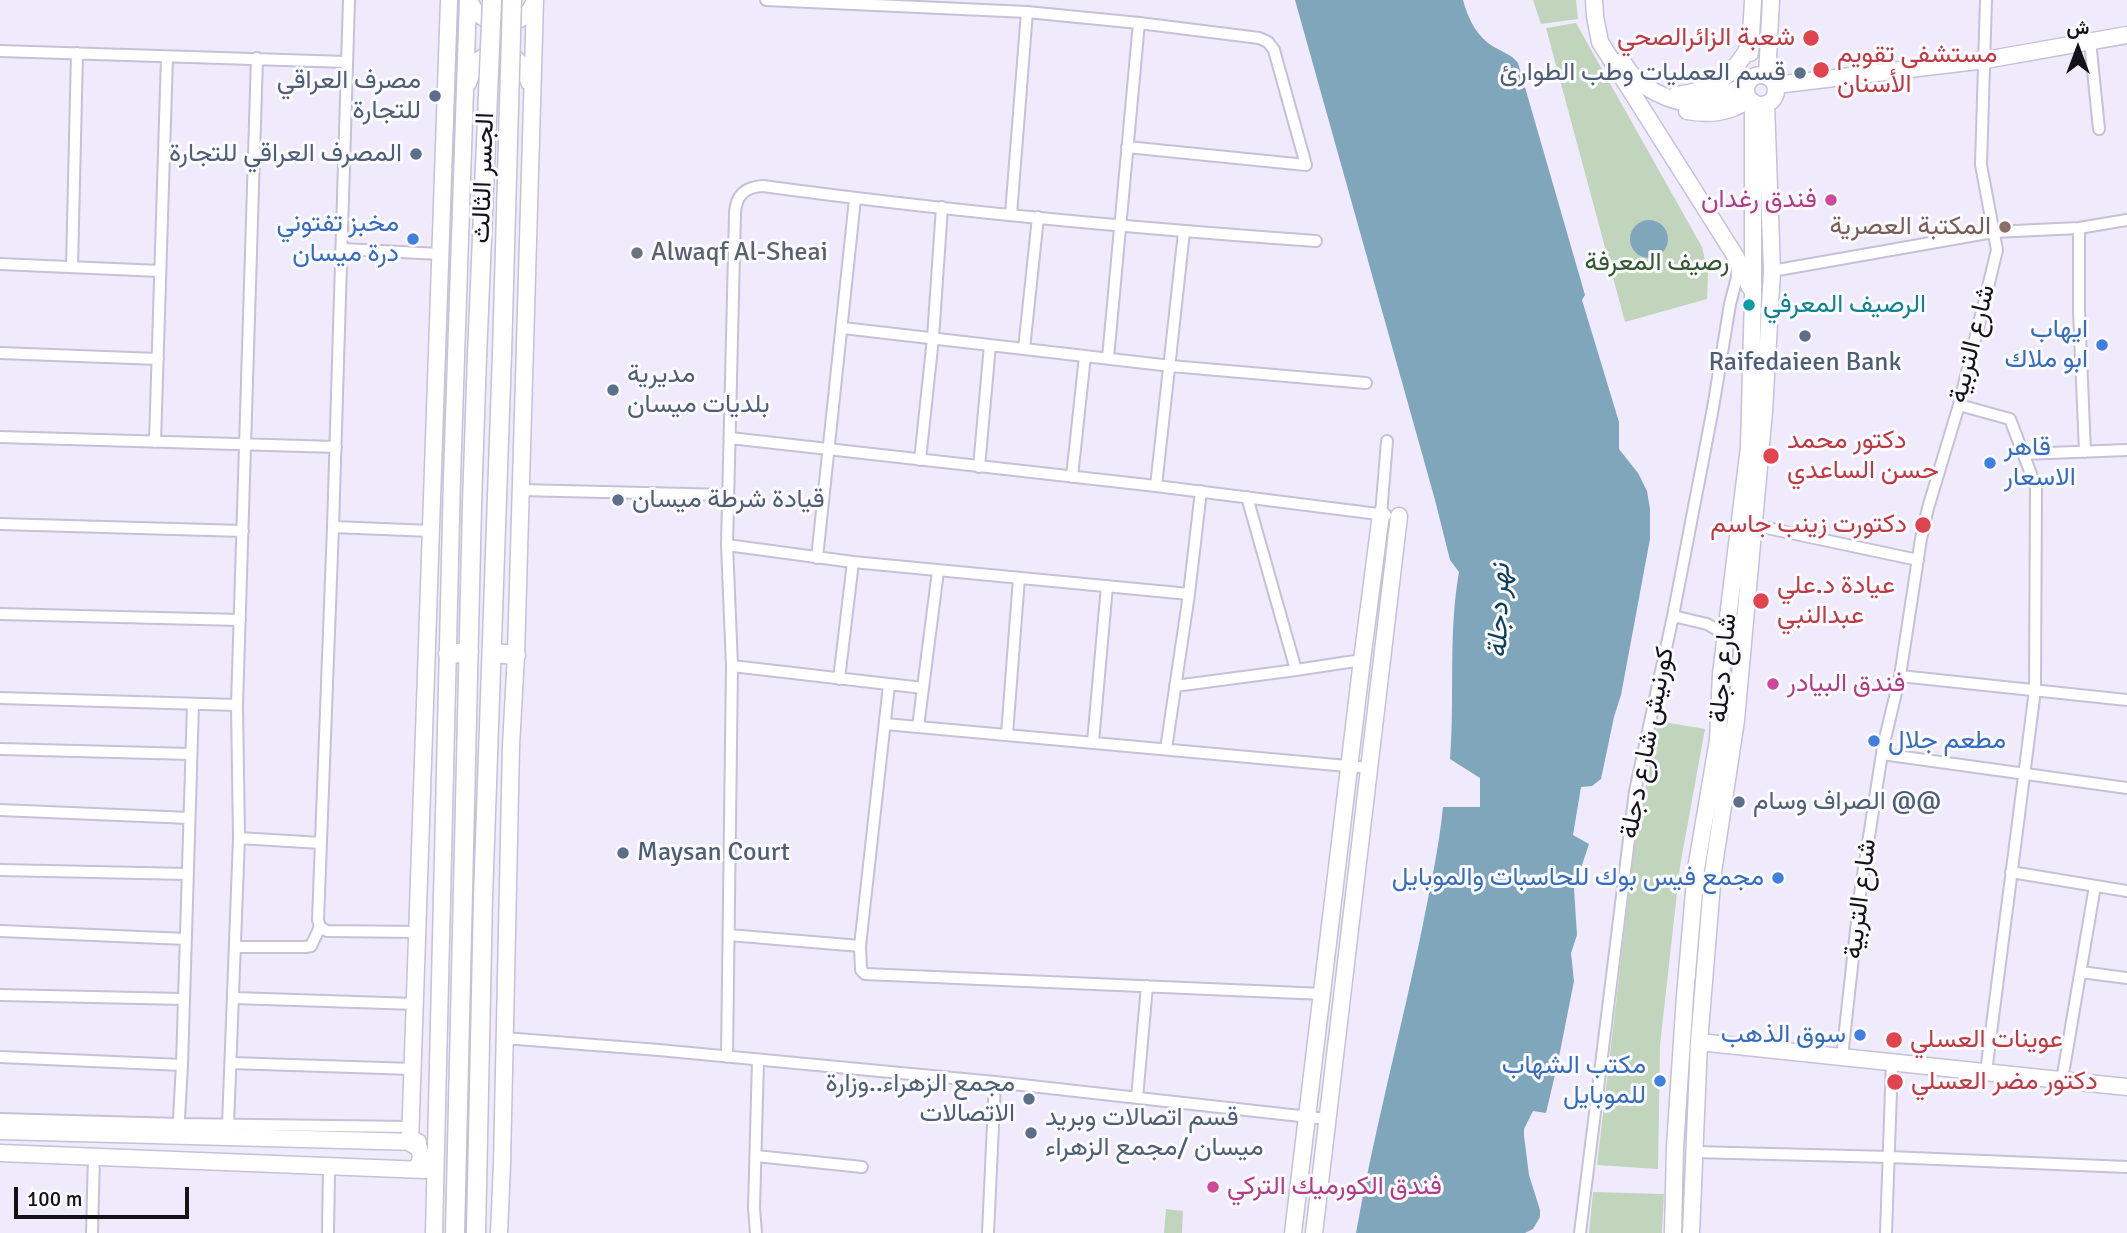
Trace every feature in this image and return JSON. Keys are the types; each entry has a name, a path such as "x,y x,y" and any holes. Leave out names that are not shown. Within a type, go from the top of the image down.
{"main road":[{"name":"الجسر الثالث","path":"455,1233 472,491 492,0"},
{"name":"الجسر الثالث","path":"476,1233 484,886 512,0"},
{"path":"448,654 469,652"},
{"path":"493,653 516,654"}],"street":[{"path":"235,947 311,946 320,928 318,920 349,0"},
{"path":"416,1170 422,1155 410,1135 449,0"},
{"path":"468,0 483,19 502,23 521,19 532,9 535,1"},
{"path":"434,1233 468,0"},
{"path":"766,0 1027,12 1259,38 1268,42 1274,50 1306,165 1127,147"},
{"path":"1594,0 1600,42 1642,95 1689,112 1733,109 1753,94 1757,75 1771,80 1985,60 2127,35"},
{"path":"1602,0 1608,41 1735,257 1754,296"},
{"name":"شارع دجلة","path":"1691,1233 1699,1042 1713,872 1736,720 1763,411 1772,271 1753,94 1750,44 1753,0"},
{"path":"1627,77 1667,96 1690,103 1753,94 1776,94 1771,80 1771,0"},
{"name":"شارع التربية","path":"1842,1057 1860,894 1882,754 1900,676 1917,560 1928,508 1959,405 1997,250 1981,165 1986,0"},
{"path":"499,1233 535,1"},
{"path":"1011,215 1027,12"},
{"path":"1108,358 1139,23"},
{"path":"2090,41 2099,129"},
{"path":"1667,96 1693,93 1720,82 1741,62 1750,44"},
{"path":"0,51 347,62"},
{"path":"72,267 77,53"},
{"path":"465,102 467,85 477,64 481,58 493,53 507,53 518,59 526,69 531,102"},
{"path":"155,442 167,57"},
{"path":"228,1125 239,838 237,705 257,58"},
{"name":"شارع دجلة","path":"1673,1233 1675,1147 1693,894 1718,740 1721,674 1749,447 1754,296 1753,94"},
{"path":"727,1057 732,666 727,545 735,213 739,196 746,190 763,186 855,199 1120,226 1316,241"},
{"path":"817,558 855,199"},
{"path":"920,460 933,338 942,208"},
{"path":"1024,349 1038,217"},
{"path":"1772,271 1993,232 2079,228 2127,220"},
{"path":"2079,228 2079,310 2085,452"},
{"path":"1156,486 1184,232"},
{"path":"342,249 440,254"},
{"name":"كورنيش شارع دجلة","path":"1580,1233 1635,791 1673,617 1713,408 1730,303 1737,278 1735,257"},
{"path":"0,264 160,271"},
{"path":"843,328 1171,366 1366,383"},
{"path":"979,467 990,345"},
{"path":"0,353 158,359"},
{"path":"1072,477 1085,356"},
{"path":"1959,405 2010,419 2036,487 2035,690 1986,1072"},
{"path":"0,437 336,447"},
{"path":"730,438 1399,516 1314,1233"},
{"path":"1293,1233 1381,514 1387,441"},
{"path":"2023,454 2127,450"},
{"path":"432,476 453,477"},
{"path":"520,490 728,495"},
{"path":"1166,749 1201,491"},
{"path":"1247,497 1296,670"},
{"path":"0,524 243,531"},
{"path":"1753,525 1917,560"},
{"path":"333,527 431,531"},
{"path":"727,545 853,562 1189,594"},
{"path":"839,679 853,562"},
{"path":"918,727 938,571"},
{"path":"1007,734 1019,578"},
{"path":"1093,742 1107,586"},
{"path":"0,614 240,620"},
{"path":"1673,617 1707,624 1726,635"},
{"path":"1175,686 1362,660"},
{"path":"732,666 923,688"},
{"path":"1900,676 2127,700"},
{"path":"889,685 860,946 861,970 865,974 1322,994"},
{"path":"0,698 237,705"},
{"path":"178,1130 193,704"},
{"path":"885,724 1369,768"},
{"path":"0,749 191,754"},
{"path":"1882,754 2127,788"},
{"path":"0,810 190,818"},
{"path":"239,838 321,842"},
{"path":"0,870 188,874"},
{"path":"2011,872 2127,891"},
{"path":"2062,1080 2095,886"},
{"path":"320,928 327,931 418,932"},
{"path":"0,931 186,939"},
{"path":"729,935 860,946"},
{"path":"2081,972 2127,978"},
{"path":"1137,1098 1147,986"},
{"path":"0,995 184,999"},
{"path":"234,998 416,1004"},
{"path":"504,1038 995,1082 1327,1119"},
{"path":"1699,1042 2127,1087"},
{"path":"0,1057 182,1065"},
{"path":"756,1233 754,1208 758,1060"},
{"path":"1886,1233 1892,1062"},
{"path":"231,1063 413,1069"},
{"path":"988,1233 995,1082"},
{"path":"0,1119 178,1130 228,1125 410,1135 428,1141 437,1132"},
{"path":"0,1131 178,1130 410,1135"},
{"path":"1694,1152 2127,1167"},
{"path":"0,1153 436,1170"},
{"path":"92,1233 94,1156"},
{"path":"756,1156 862,1167"},
{"path":"328,1233 329,1167"}],"green space":[{"path":"1533,0 1576,0 1578,19 1541,24"},
{"name":"رصيف المعرفة","path":"1576,23 1702,247 1708,273 1707,299 1625,322 1546,28"},
{"path":"1658,721 1705,729 1680,866 1660,1045 1658,1169 1597,1165 1634,850"},
{"path":"1593,1192 1664,1194 1662,1233 1589,1233"},
{"path":"1166,1209 1183,1211 1182,1233 1164,1233"}],"water":[{"name":"نهر دجلة","path":"1295,0 1463,0 1478,33 1518,63 1585,295 1582,300 1619,422 1619,449 1638,473 1647,491 1650,539 1621,695 1601,779 1592,786 1581,787 1573,835 1589,844 1574,889 1577,935 1571,953 1574,981 1546,1113 1533,1111 1524,1129 1529,1175 1540,1210 1540,1217 1533,1229 1525,1233 1356,1233 1422,929 1443,807 1480,807 1480,778 1450,759 1454,618 1459,572 1450,560"},
{"path":"1649,220 1663,225 1668,239 1663,253 1649,258 1635,253 1630,239 1635,225"}],"place":[{"name":"شعبة الزائرالصحي","path":"1811,38"},
{"name":"مستشفى تقويم الأسنان","path":"1821,70"},
{"name":"قسم العمليات وطب الطوارئ","path":"1800,73"},
{"name":"مصرف العراقي للتجارة","path":"435,96"},
{"name":"المصرف العراقي للتجارة","path":"416,154"},
{"name":"فندق رغدان","path":"1831,200"},
{"name":"المكتبة العصرية","path":"2005,227"},
{"name":"مخبز تفتوني درة ميسان","path":"413,239"},
{"name":"Alwaqf Al-Sheai","path":"637,253"},
{"name":"الرصيف المعرفي","path":"1749,305"},
{"name":"Raifedaieen Bank","path":"1805,336"},
{"name":"ايهاب ابو ملاك","path":"2102,345"},
{"name":"مديرية بلديات ميسان","path":"613,390"},
{"name":"دكتور محمد حسن الساعدي","path":"1771,456"},
{"name":"قاهر الاسعار","path":"1990,463"},
{"name":"قيادة شرطة ميسان","path":"618,500"},
{"name":"دكتورت زينب جاسم","path":"1923,525"},
{"name":"عيادة د.علي عبدالنبي","path":"1761,601"},
{"name":"فندق البيادر","path":"1773,684"},
{"name":"مطعم جلال","path":"1874,741"},
{"name":"الصراف وسام @@","path":"1739,802"},
{"name":"Maysan Court","path":"623,853"},
{"name":"مجمع فيس بوك للحاسبات والموبايل","path":"1778,878"},
{"name":"سوق الذهب","path":"1860,1035"},
{"name":"عوينات العسلي","path":"1894,1040"},
{"name":"مكتب الشهاب للموبايل","path":"1660,1081"},
{"name":"دكتور مضر العسلي","path":"1895,1082"},
{"name":"مجمع الزهراء..وزارة الاتصالات","path":"1029,1099"},
{"name":"قسم اتصالات وبريد ميسان /مجمع الزهراء","path":"1031,1133"},
{"name":"فندق الكورميك التركي","path":"1213,1187"}]}
